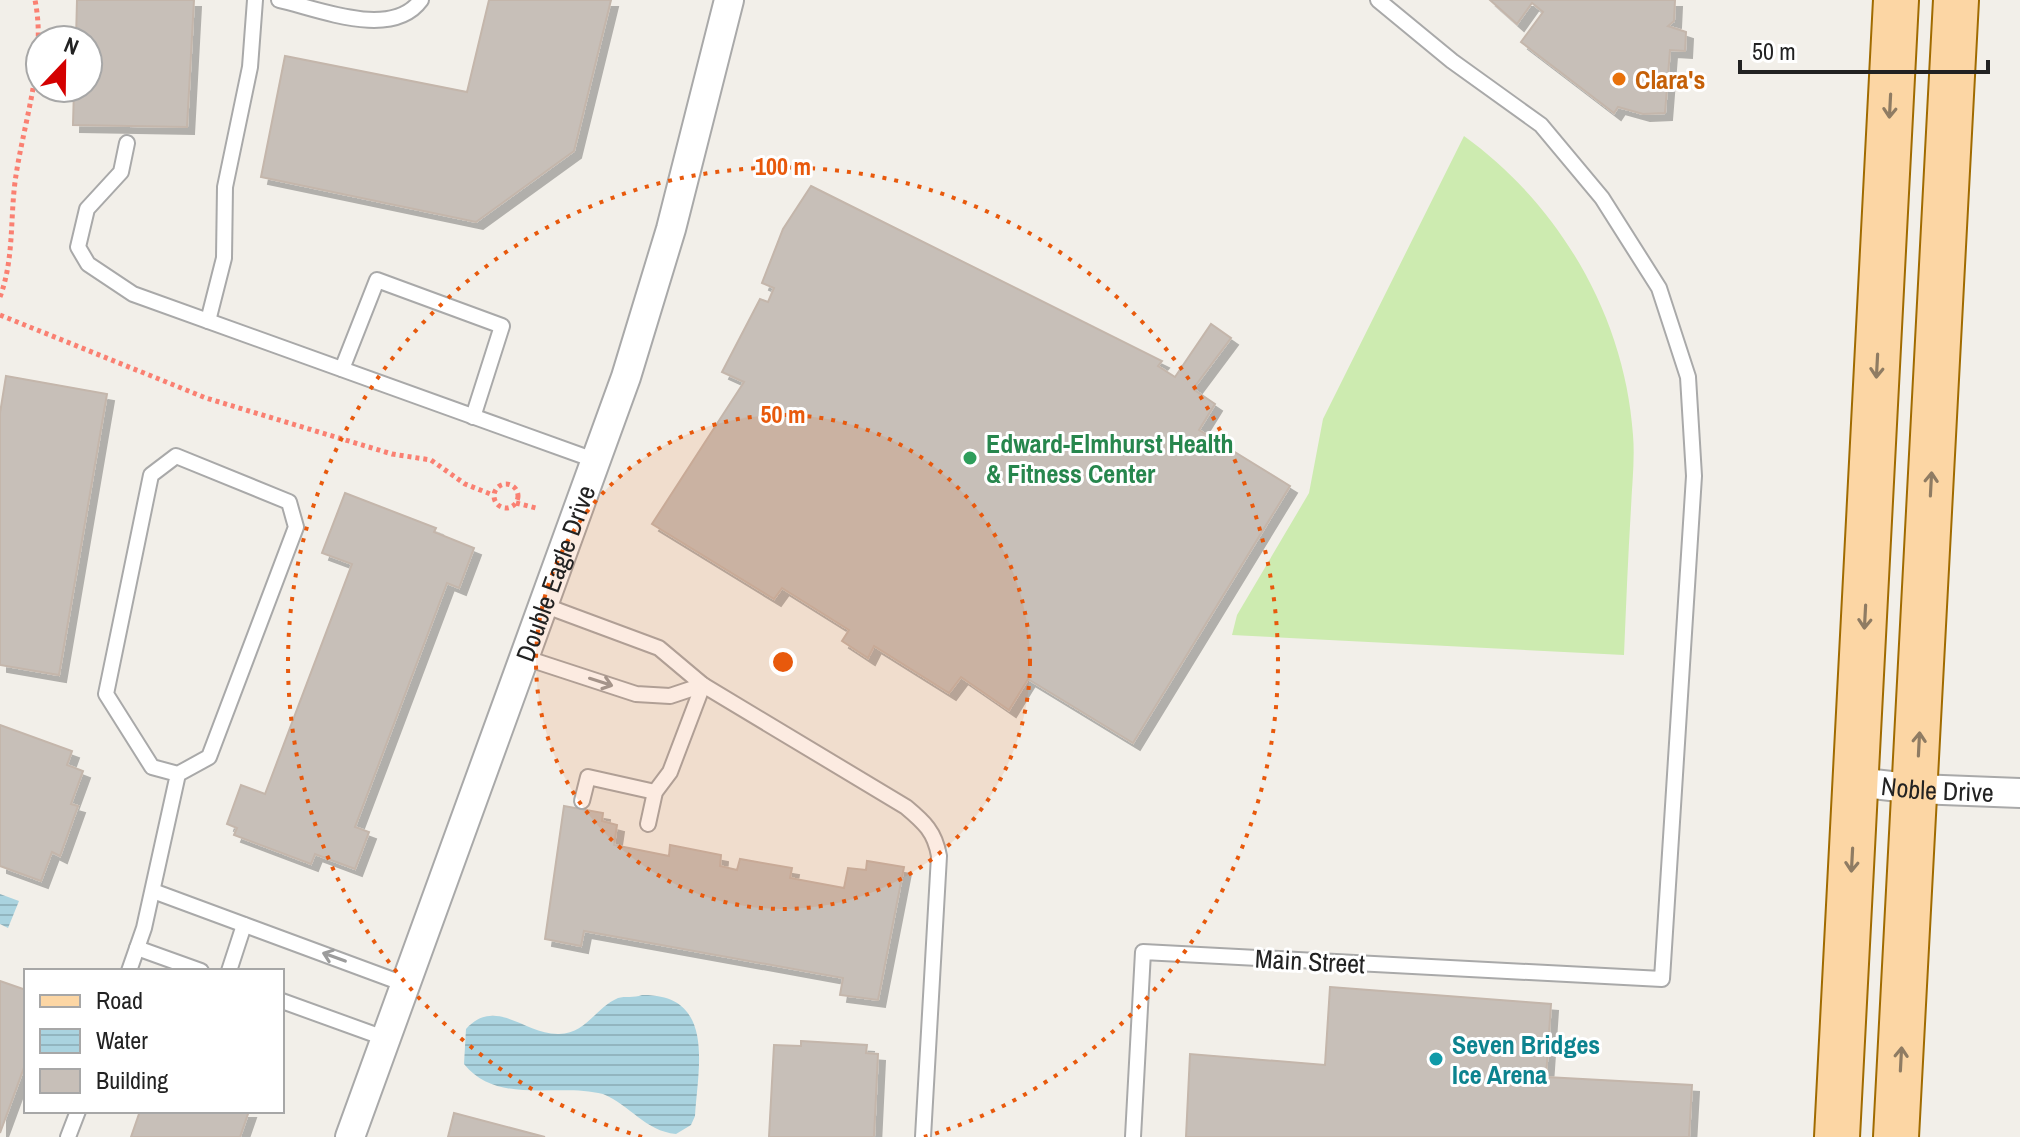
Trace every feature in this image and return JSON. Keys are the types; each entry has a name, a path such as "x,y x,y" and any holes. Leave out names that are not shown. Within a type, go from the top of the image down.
{"main road":[{"path":"1837,1137 1896,0"},
{"path":"1896,1137 1917,789 1956,0"}],"street":[{"name":"Double Eagle Drive","path":"350,1137 597,461 671,229 729,0"},
{"name":"Noble Drive","path":"1856,782 1917,789 2020,793"}],"lane":[{"path":"208,321 224,258 225,187 250,67 255,0"},
{"path":"279,0 361,18 391,20 411,13 421,0"},
{"name":"Main Street","path":"1133,1137 1143,952 1662,979 1694,476 1688,377 1659,288 1602,198 1541,125 1452,61 1378,0"},
{"path":"127,143 121,172 87,209 78,247 88,264 133,294 597,461"},
{"path":"342,369 377,280 502,326 473,417"},
{"path":"130,969 153,891 178,774 209,757 296,527 289,502 176,456 151,475 106,694 152,767 178,774"},
{"path":"546,606 659,648 703,685 906,807 926,823 936,838 939,856 923,1137"},
{"path":"526,658 636,694 670,696 703,685"},
{"path":"648,824 655,792 670,772 703,685"},
{"path":"582,801 588,777 655,792"},
{"path":"153,891 407,985"},
{"path":"230,969 244,925"},
{"path":"137,948 195,969"},
{"path":"284,1002 387,1039"},
{"path":"68,1137 77,1113"}],"path":[{"path":"0,297 8,274 13,199 38,47 35,0"},
{"path":"0,315 206,398 392,454 431,460 465,484 493,495 501,507 516,503 536,508"},
{"path":"493,495 496,487 508,483 518,491 516,503"}],"green space":[{"path":"1464,136 1530,195 1558,230 1582,267 1617,348 1634,444 1624,655 1232,635 1237,615 1309,493 1323,419"}],"water":[{"path":"0,894 19,901 8,928 0,924"},
{"path":"642,995 666,998 682,1007 692,1020 697,1037 699,1056 695,1116 691,1125 676,1134 655,1128 603,1094 511,1089 478,1077 464,1064 466,1029 477,1020 500,1016 546,1033 569,1033 584,1025 610,1002"}],"building":[{"path":"77,0 194,0 187,127 73,125 74,104 104,104 104,24 76,24"},
{"path":"489,0 611,0 574,151 476,222 261,177 285,56 467,92"},
{"name":"Clara's","path":"1490,0 1675,0 1674,21 1668,26 1686,32 1685,51 1670,50 1665,113 1643,114 1618,107 1614,113 1521,42 1543,12 1532,3 1517,24"},
{"name":"Edward-Elmhurst Health & Fitness Center","path":"811,186 1162,361 1158,366 1175,377 1211,324 1231,338 1193,389 1215,404 1199,430 1290,486 1133,743 1028,679 1009,710 961,677 949,693 874,646 868,658 842,641 849,630 782,588 774,599 652,524 744,382 722,372 760,299 768,302 774,288 762,283 783,229"},
{"path":"6,376 107,394 59,675 0,665 0,413"},
{"path":"345,493 436,528 434,532 474,548 459,588 447,583 355,827 369,832 355,869 315,854 311,864 234,835 237,828 227,824 241,785 265,794 352,564 322,553"},
{"path":"0,725 72,751 67,765 83,771 71,804 78,806 60,856 52,852 41,881 0,866"},
{"path":"564,806 603,813 602,821 617,825 614,845 669,856 670,845 721,855 720,866 737,870 740,859 792,868 790,878 844,888 848,868 866,870 867,861 904,867 878,1000 840,995 843,978 584,931 581,946 545,939"},
{"path":"0,981 24,989 24,1067 0,1133"},
{"name":"Seven Bridges Ice Arena","path":"1330,987 1551,1004 1546,1077 1692,1085 1689,1137 1186,1137 1190,1054 1325,1065"},
{"path":"801,1041 867,1045 866,1053 878,1054 874,1137 769,1137 774,1045 801,1046"},
{"path":"139,1113 248,1113 240,1137 131,1137"},
{"path":"454,1113 545,1137 448,1137"}],"place":[{"name":"Clara's","path":"1619,79"},
{"name":"Edward-Elmhurst Health & Fitness Center","path":"970,458"},
{"name":"Seven Bridges Ice Arena","path":"1436,1059"}]}
